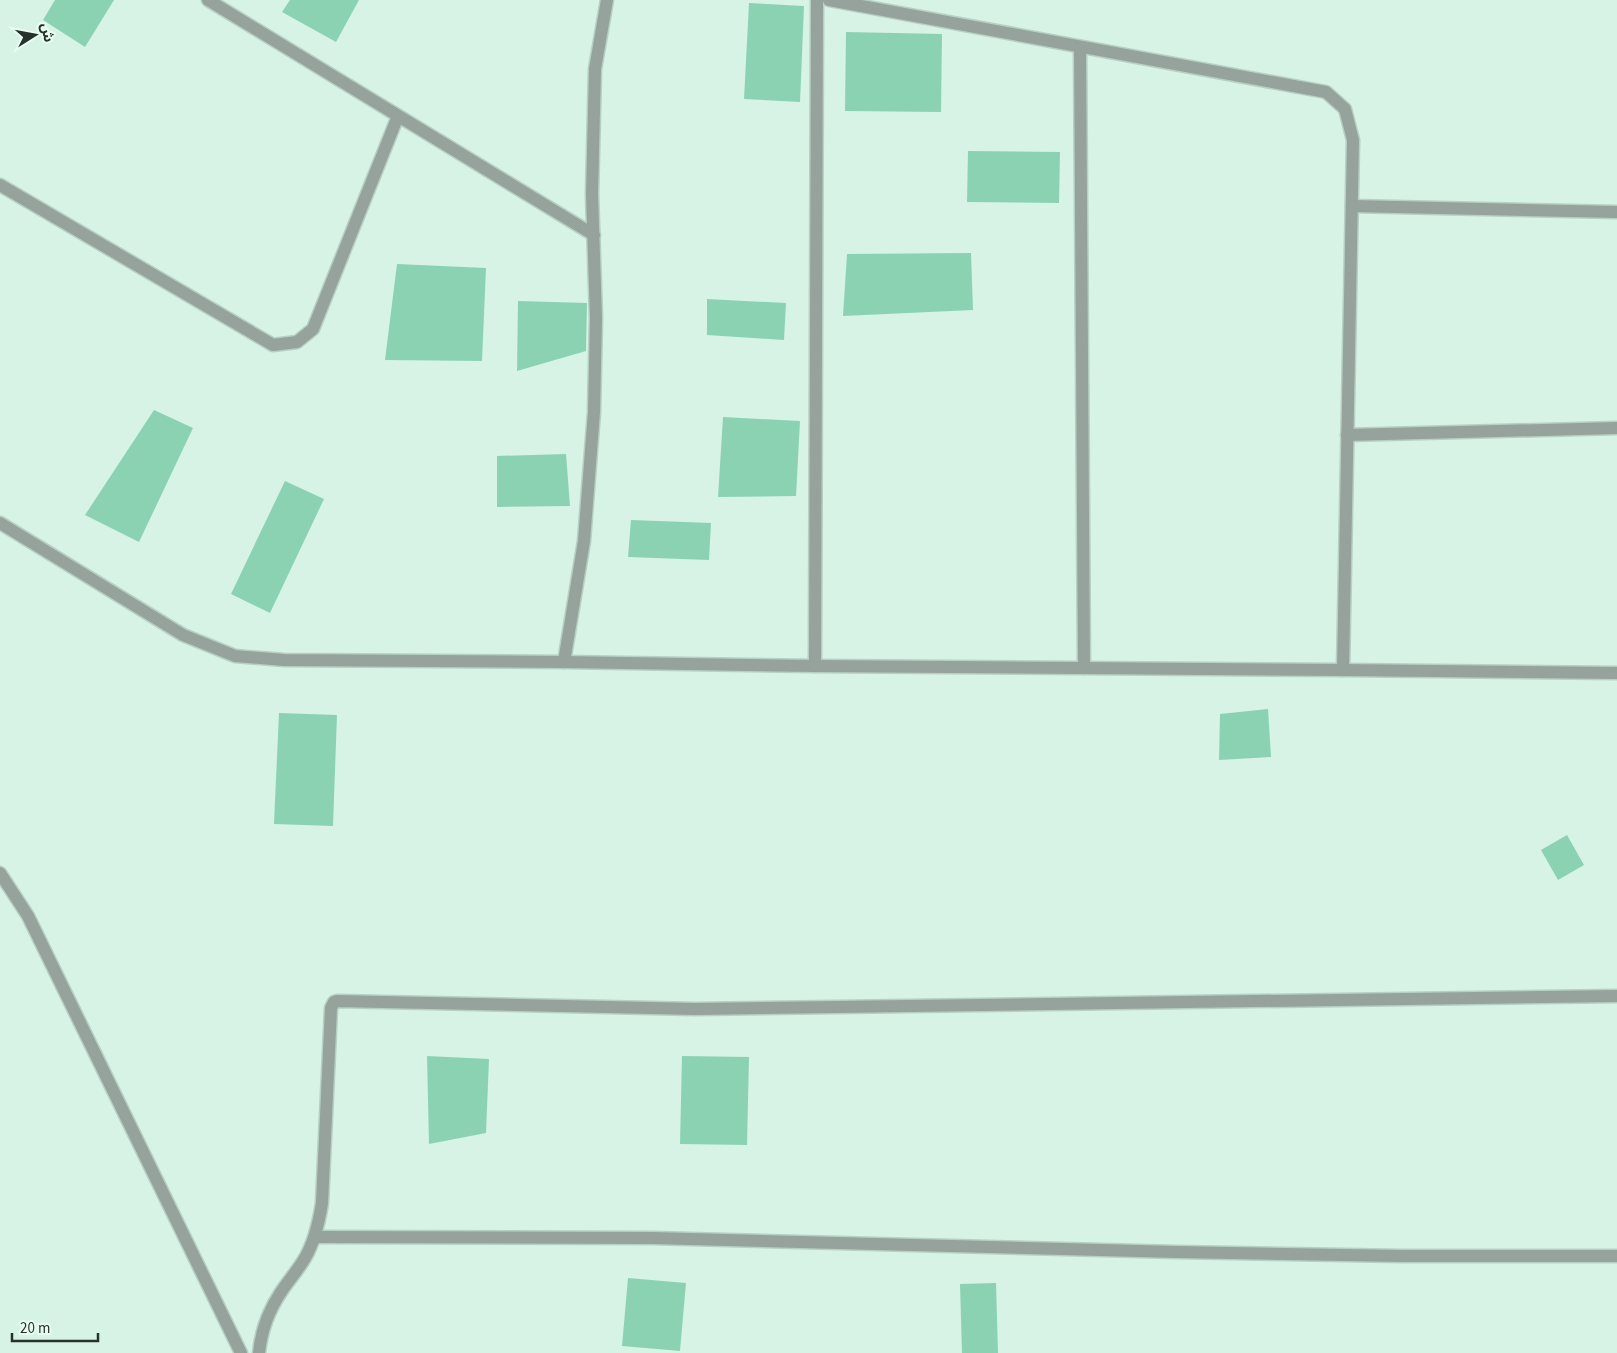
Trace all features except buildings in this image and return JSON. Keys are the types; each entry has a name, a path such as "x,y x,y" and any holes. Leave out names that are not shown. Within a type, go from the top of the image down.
{"street":[{"path":"208,0 594,235"},
{"path":"564,662 584,541 594,412 596,318 592,194 595,69 607,0"},
{"path":"814,666 817,0"},
{"path":"829,0 1326,92 1345,109 1353,140 1343,670"},
{"path":"1080,47 1084,668"},
{"path":"0,185 274,345 297,342 313,330 398,116"},
{"path":"1352,206 1617,212"},
{"path":"1347,435 1617,428"},
{"path":"0,524 183,635 235,656 284,660 1617,674"},
{"path":"0,873 28,916 241,1353"},
{"path":"258,1353 265,1324 272,1307 306,1256 315,1237 320,1220 331,1008 334,1002 337,1001 695,1009 1617,996"},
{"path":"315,1237 653,1238 1402,1256 1617,1256"}]}
